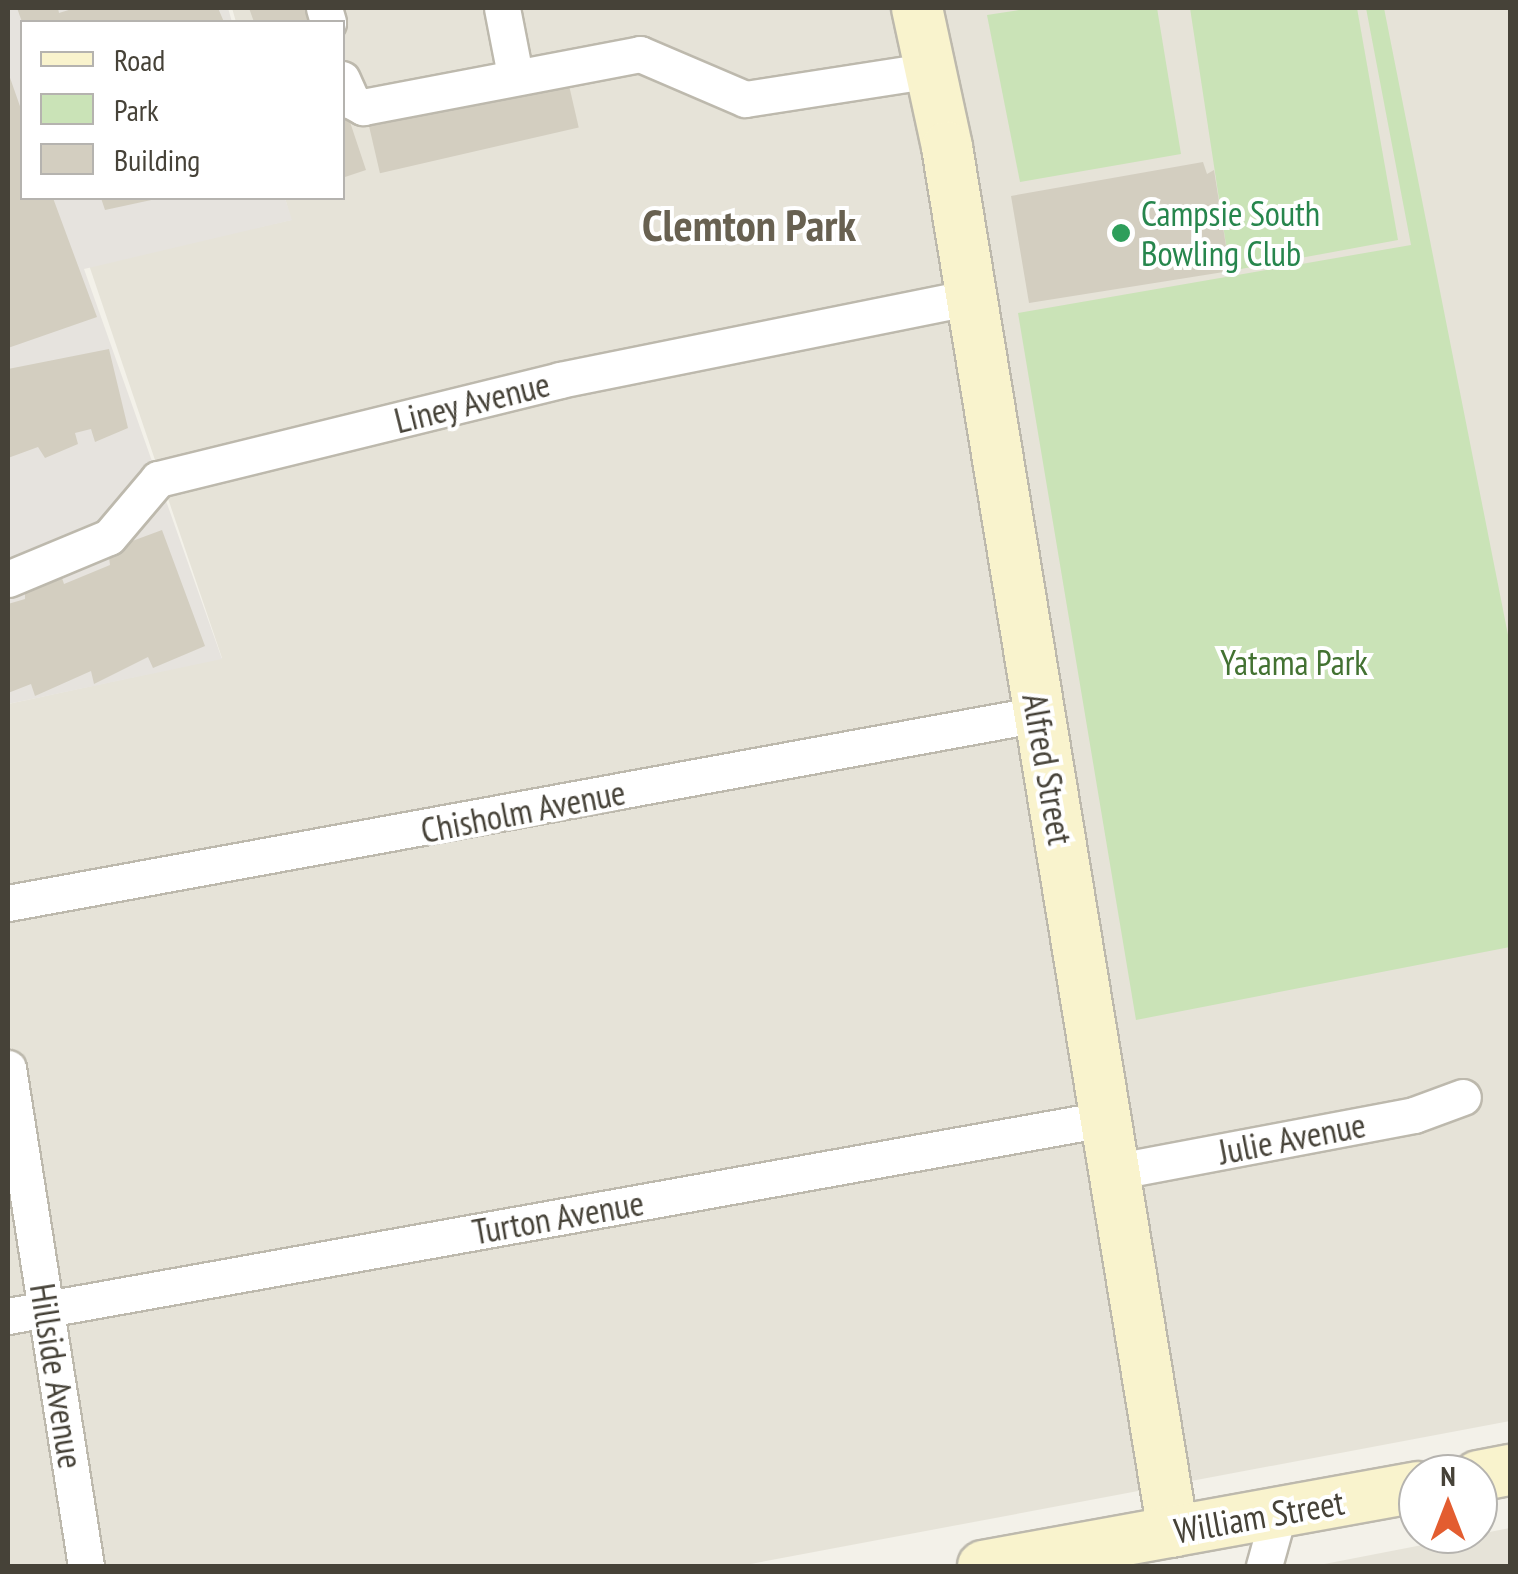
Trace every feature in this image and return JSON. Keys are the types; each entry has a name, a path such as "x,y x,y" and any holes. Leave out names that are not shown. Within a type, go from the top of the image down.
{"street":[{"path":"502,8 516,74"},
{"name":"Alfred Street","path":"917,8 932,70 1038,714 1110,1118 1173,1532"},
{"path":"345,85 352,101 363,107 516,74 640,54 745,99 932,70"},
{"name":"Liney Avenue","path":"8,579 109,537 158,480 560,380 971,297"},
{"name":"Chisholm Avenue","path":"8,903 1038,714"},
{"name":"Hillside Avenue","path":"8,1068 86,1566"},
{"name":"Julie Avenue","path":"1118,1171 1414,1114 1463,1097"},
{"name":"Turton Avenue","path":"8,1316 1110,1118"},
{"name":"William Street","path":"990,1566 1398,1491"},
{"path":"1264,1566 1279,1512"}],"shaded area":[{"path":"8,8 228,8 231,20 20,20 20,200 286,200 292,220 84,269 222,659 8,704"},
{"path":"232,8 1510,8 1510,1421 740,1566 8,1566 8,704 222,658 89,265 291,220 286,200 345,200 345,20 235,20"},
{"path":"1510,1528 1510,1566 1314,1566 1398,1550 1398,1554 1498,1554 1498,1530"}],"green space":[{"path":"1032,8 1157,8 1181,154 1020,182 987,15"},
{"path":"1190,8 1357,8 1398,240 1230,271"},
{"name":"Yatama Park","path":"1366,8 1384,8 1510,645 1510,947 1136,1020 1018,313 1411,245"}],"building":[{"path":"17,8 58,8 59,13 75,8 218,8 223,20 21,20"},
{"path":"249,8 314,8 318,20 253,20"},
{"path":"565,68 579,127 380,173 366,114"},
{"path":"8,72 20,106 20,200 54,200 97,317 8,348"},
{"path":"345,107 366,170 345,177"},
{"name":"Campsie South Bowling Club","path":"1203,162 1207,174 1214,170 1230,271 1029,303 1011,196"},
{"path":"102,200 151,200 105,210"},
{"path":"109,349 128,428 95,442 91,429 75,433 78,444 45,458 38,447 8,458 8,369"},
{"path":"162,530 205,646 153,668 148,657 94,684 91,671 35,696 31,684 8,693 8,604 25,599 25,586 59,569 64,584 110,565 108,550"}],"place":[{"name":"Campsie South Bowling Club","path":"1121,233"}],"district":[{"name":"Clemton Park","path":"749,225"}]}
